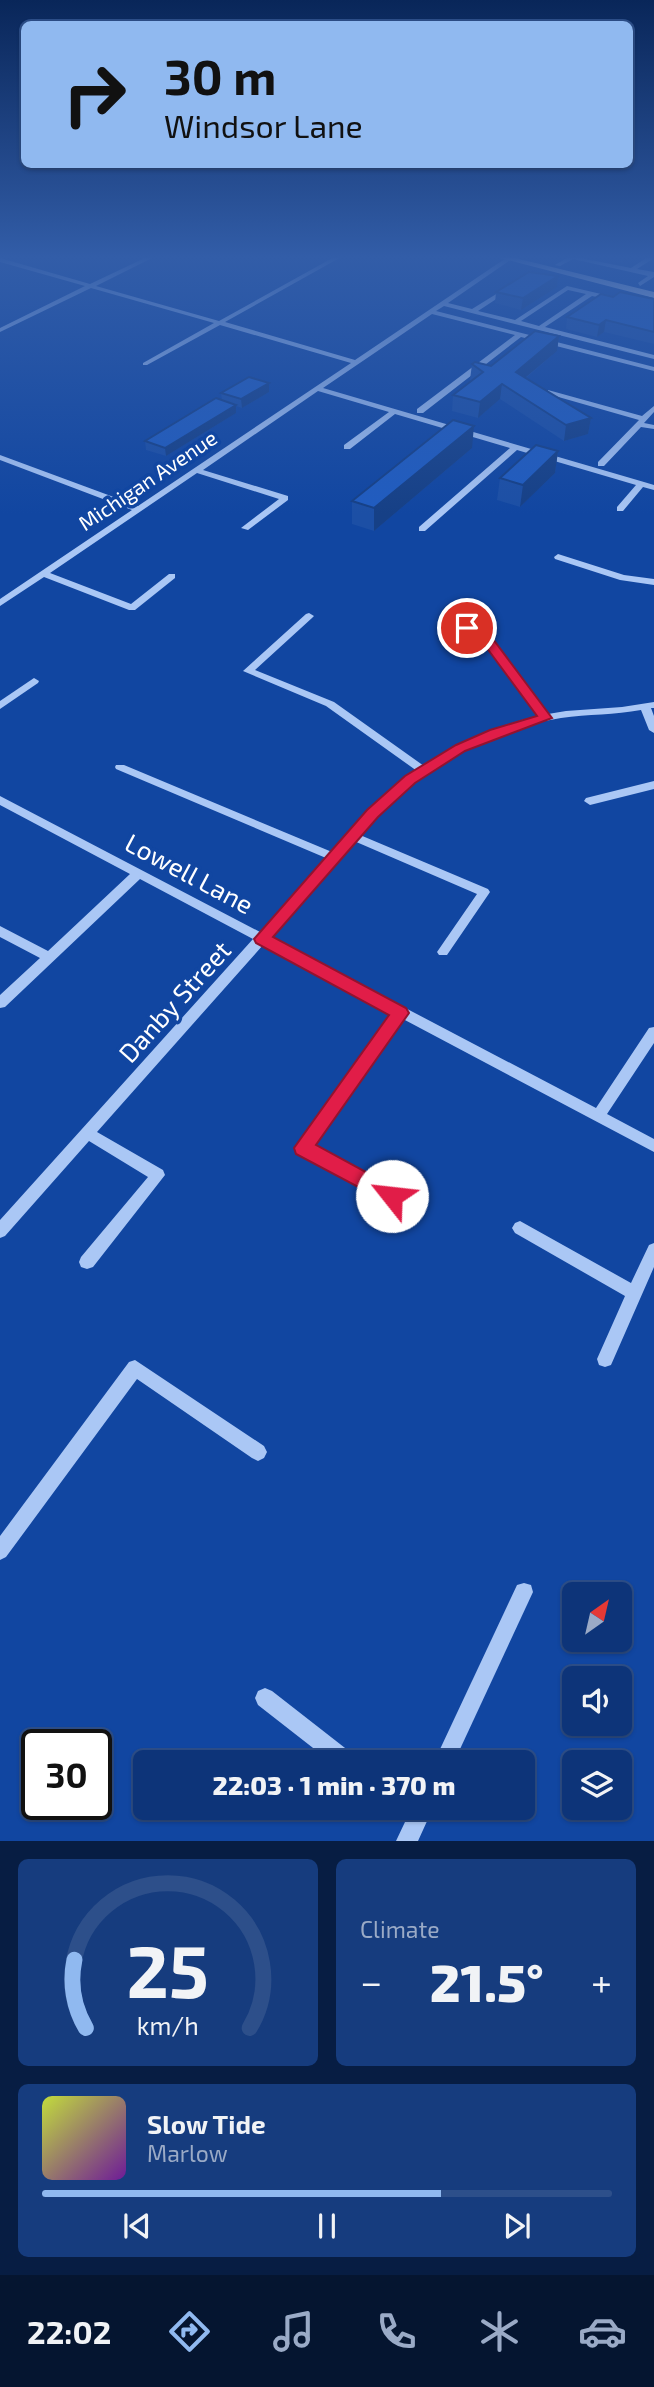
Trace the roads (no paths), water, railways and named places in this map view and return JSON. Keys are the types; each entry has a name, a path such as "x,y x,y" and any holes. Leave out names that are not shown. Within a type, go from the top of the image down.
{"street":[{"path":"145,364 184,342"},
{"path":"285,342 356,362"},
{"name":"Michigan Avenue","path":"0,603 387,342"},
{"path":"420,411 510,342"},
{"path":"550,342 654,369"},
{"path":"595,342 654,357"},
{"path":"316,388 654,488"},
{"path":"551,392 654,427"},
{"path":"601,464 654,408"},
{"path":"347,447 393,412"},
{"path":"422,529 515,447"},
{"path":"0,457 138,509"},
{"path":"196,470 285,498"},
{"path":"620,509 641,484"},
{"path":"246,528 285,498"},
{"path":"558,557 623,578 654,582"},
{"path":"43,574 132,608 172,576"},
{"path":"309,616 248,671 330,704 423,770"},
{"path":"451,622 482,634 545,718"},
{"path":"0,706 34,681"},
{"path":"649,706 654,730"},
{"name":"Danby Street","path":"0,1231 392,794 423,770 461,748 495,733 545,718 649,706"},
{"path":"121,767 334,857"},
{"path":"590,801 654,785"},
{"name":"Lowell Lane","path":"0,800 654,1146"},
{"path":"352,836 484,892 443,952"},
{"path":"0,1003 139,873"},
{"path":"0,931 48,957"},
{"path":"392,1196 303,1148 400,1013"},
{"path":"598,1117 654,1032"},
{"path":"87,1133 158,1175 87,1262"},
{"path":"520,1228 634,1293"},
{"path":"605,1359 654,1250"},
{"path":"0,1551 135,1368 258,1452"},
{"path":"450,1750 524,1592"},
{"path":"265,1698 331,1750"},
{"path":"407,1841 413,1820"}]}
